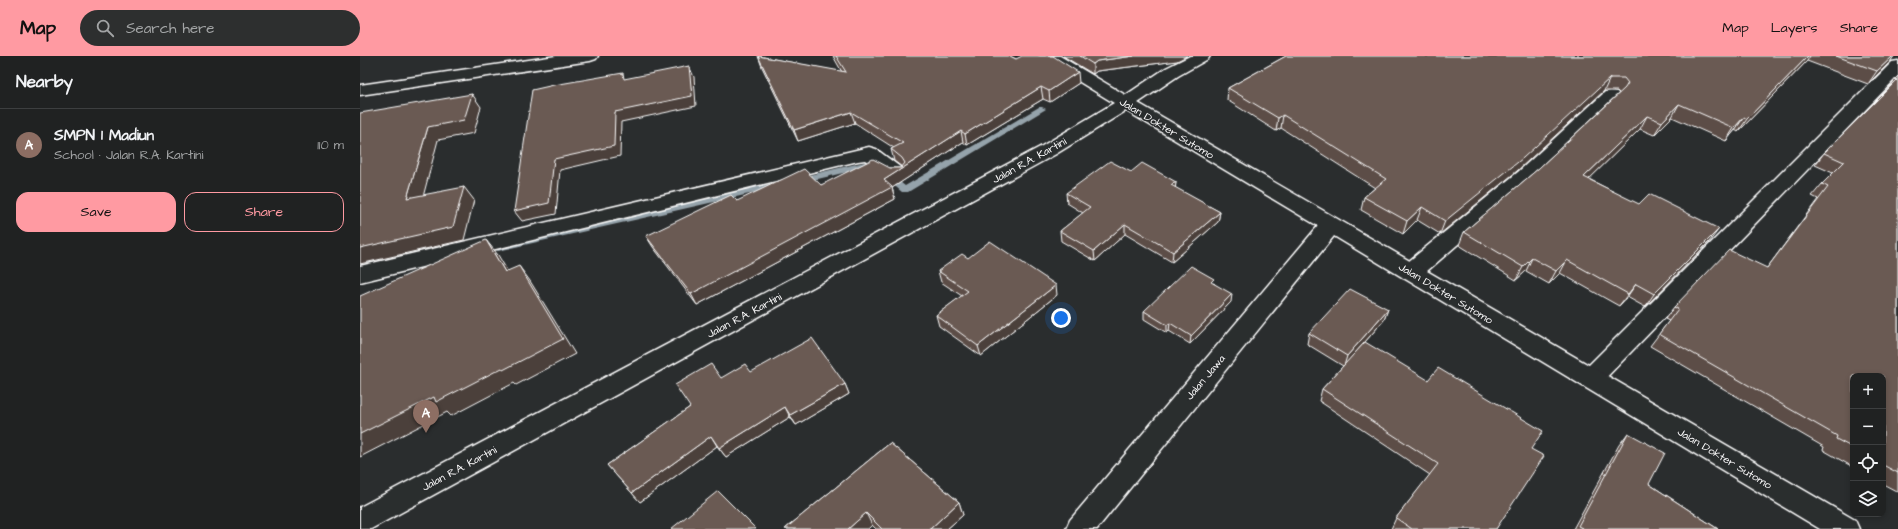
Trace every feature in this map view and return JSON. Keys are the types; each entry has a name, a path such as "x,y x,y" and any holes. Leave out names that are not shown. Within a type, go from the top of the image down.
{"main road":[{"path":"360,90 590,56"},
{"name":"Jalan Dokter Sutomo","path":"1048,56 1845,529"},
{"name":"Jalan R.A. Kartini","path":"360,521 1042,154 1126,103 1172,72 1202,56"},
{"path":"1591,378 1898,66"},
{"path":"1411,272 1525,176 1611,96"},
{"path":"360,274 858,155 869,153 897,174"},
{"name":"Jalan Jawa","path":"1080,529 1331,225"}],"building":[{"path":"758,56 846,72 836,56 1010,56 1016,59 1022,56 1053,56 1078,72 1049,91 1041,87 965,134 961,131 884,180 892,187 691,294 646,236 731,195 737,201 804,169 821,185 873,159 890,168 901,168 905,163 902,158 891,149 903,143 851,112 794,130"},
{"path":"1080,56 1134,56 1097,61 1093,64"},
{"path":"1286,56 1808,56 1747,119 1744,117 1734,128 1679,104 1662,122 1647,116 1584,177 1639,204 1649,194 1719,229 1654,294 1636,284 1628,294 1567,260 1556,271 1532,258 1523,267 1464,232 1539,168 1625,88 1628,83 1624,78 1610,78 1523,158 1445,221 1422,207 1407,221 1364,197 1386,179 1283,115 1278,118 1228,88"},
{"path":"1836,56 1893,56 1877,71"},
{"path":"689,66 692,96 615,112 614,146 554,159 549,203 514,211 532,90 623,73 624,79"},
{"path":"1898,76 1898,473 1886,467 1886,373 1850,373 1850,446 1836,439 1837,436 1659,334 1678,309 1674,307 1729,250 1767,268 1828,187 1822,184 1844,162 1824,153 1897,80 1895,79"},
{"path":"472,94 464,120 428,127 407,198 464,187 453,227 360,248 360,113"},
{"path":"1110,161 1131,172 1142,163 1176,182 1171,185 1220,212 1173,252 1125,224 1094,251 1060,231 1090,207 1066,193"},
{"path":"486,240 505,272 519,266 563,339 436,402 434,397 360,434 360,296"},
{"path":"990,241 1056,285 978,346 936,315 968,291 938,271 962,254 968,258"},
{"path":"1191,266 1214,279 1211,282 1232,294 1191,336 1170,323 1167,325 1144,311"},
{"path":"1350,289 1388,309 1347,356 1309,333"},
{"path":"812,338 845,384 790,415 785,407 719,448 711,436 632,493 607,465 690,407 675,385 711,364 721,378 745,364 751,372"},
{"path":"1365,342 1428,380 1438,368 1543,431 1531,449 1544,456 1496,529 1412,529 1396,518 1438,464 1322,389"},
{"path":"1628,433 1665,453 1649,484 1718,529 1584,529 1578,526"},
{"path":"890,443 959,502 930,529 882,529 866,513 848,529 785,529"},
{"path":"718,491 756,529 671,529"}],"waterway":[{"path":"888,177 905,190 1042,109"},
{"path":"801,180 869,164"},
{"path":"498,248 777,185"}],"place":[{"name":"SMPN 1 Madiun","path":"426,433"}]}
